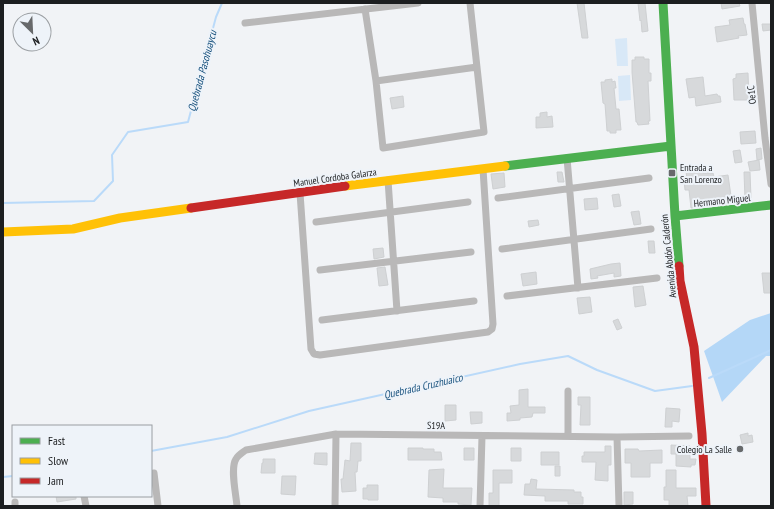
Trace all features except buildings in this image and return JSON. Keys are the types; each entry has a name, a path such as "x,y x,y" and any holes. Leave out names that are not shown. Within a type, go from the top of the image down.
{"street":[{"path":"245,23 418,3"},
{"path":"366,9 383,148 484,132 470,3"},
{"name":"Avenida Abdón Calderón","path":"663,3 670,146 680,281 694,347 702,434 706,506"},
{"name":"Oe1C","path":"752,3 764,130 771,184"},
{"path":"376,81 477,67"},
{"name":"Manuel Cordoba Galarza","path":"3,232 73,229 120,218 388,180 659,146 670,146"},
{"path":"567,158 578,288"},
{"path":"300,193 311,349 314,354 488,332 492,329 493,324 483,169"},
{"path":"498,198 649,178"},
{"path":"388,180 397,311"},
{"path":"316,222 468,202"},
{"name":"Hermano Miguel","path":"675,216 771,205"},
{"path":"502,249 651,229"},
{"path":"320,270 471,252"},
{"path":"507,296 657,278"},
{"path":"322,320 474,301"},
{"path":"568,391 568,436"},
{"path":"335,506 336,434"},
{"name":"S19A","path":"237,506 233,466 235,459 240,454 246,450 336,434 617,437 689,436"},
{"path":"480,506 482,436"},
{"path":"617,437 618,506"},
{"path":"154,473 158,506"}],"shaded area":[{"path":"627,38 628,66 617,66 615,39"},
{"path":"630,75 631,100 619,101 618,76"},
{"path":"771,313 771,356 766,356 722,402 704,351 750,320"}],"waterway":[{"name":"Quebrada Pasohuaycu","path":"3,203 94,201 113,181 112,155 128,132 188,122 216,17 222,3"},
{"name":"Quebrada Cruzhuaico","path":"709,378 771,350"},
{"name":"Quebrada Cruzhuaico","path":"152,451 227,437 309,411 520,364 568,356 597,370 655,391 692,386"},
{"name":"Quebrada Cruzhuaico","path":"3,477 12,476"}],"traffic: fast":[{"path":"663,3 679,266"},
{"path":"505,166 671,146"},
{"path":"675,216 771,205"}],"traffic: slow":[{"path":"345,186 505,166"},
{"path":"3,232 73,229 120,218 191,208"}],"traffic: jam":[{"path":"191,208 345,186"},
{"path":"679,266 680,281 694,347 702,434 706,506"}],"place":[{"name":"Entrada a San Lorenzo","path":"672,173"},
{"name":"Colegio La Salle","path":"740,449"}]}
